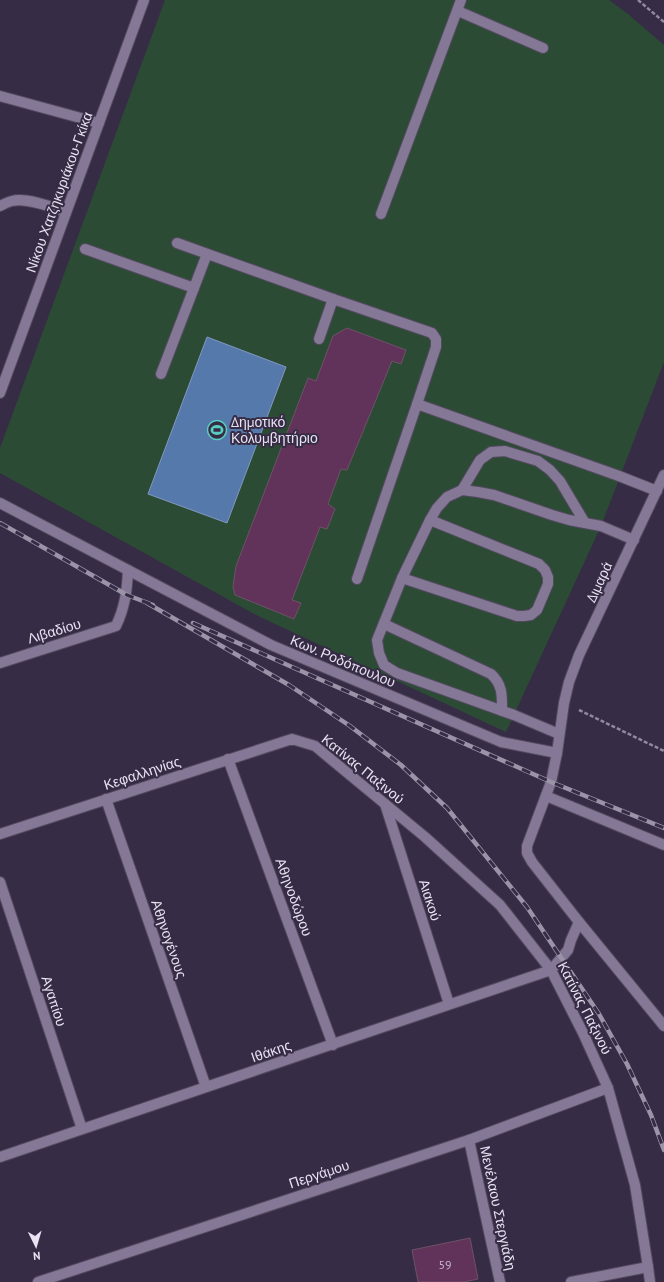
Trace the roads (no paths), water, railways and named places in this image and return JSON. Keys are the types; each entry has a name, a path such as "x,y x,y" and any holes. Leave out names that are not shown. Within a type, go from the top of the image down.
{"street":[{"name":"Νίκου Χατζηκυριάκου-Γκίκα","path":"0,393 144,0"},
{"path":"380,214 461,0"},
{"path":"458,11 543,48"},
{"path":"0,96 99,123"},
{"path":"0,206 14,200 28,201 44,204 66,212"},
{"path":"177,243 333,300 432,333 436,339 436,347 418,404 358,579"},
{"path":"85,249 194,288"},
{"path":"161,374 207,254"},
{"path":"319,339 333,300"},
{"path":"418,404 620,476 657,491"},
{"path":"560,734 502,711 397,673 384,665 378,653 377,640 402,578 437,508 448,497 462,490 480,460 491,452 505,451 538,461 550,470 560,481 585,523"},
{"name":"Διμαρά","path":"579,922 532,862 527,852 528,842 551,782 557,753 564,703 569,682 579,655 664,475"},
{"path":"462,490 494,495 552,515 601,526 634,540"},
{"name":"Κων. Ροδόπουλου","path":"0,503 271,645 501,742 557,753"},
{"path":"402,578 517,616 531,614 537,610 548,584 548,577 545,570 539,564 430,520"},
{"name":"Λιβαδίου","path":"0,662 116,626 122,614 126,595 128,570"},
{"path":"384,624 491,674 498,680 502,696 502,711"},
{"name":"Κεφαλληνίας","path":"0,834 292,739"},
{"name":"Κατίνας Παξινού","path":"292,739 315,746 425,837 500,905 551,970 583,1033 608,1088 635,1185 650,1282"},
{"name":"Αθηνοδώρου","path":"228,760 332,1045"},
{"path":"546,796 664,845"},
{"name":"Αθηνογένους","path":"106,799 206,1087"},
{"name":"Αιακού","path":"385,804 449,1004"},
{"name":"Αγαπίου","path":"0,882 82,1129"},
{"path":"551,970 568,950 579,922 664,1026"},
{"name":"Ιθάκης","path":"0,1158 551,970"},
{"path":"654,1014 664,1036"},
{"name":"Περγάμου","path":"38,1282 469,1140 608,1088"},
{"name":"Μενέλαου Στεργιάδη","path":"469,1140 500,1282"},
{"path":"571,1282 648,1267"}],"water":[{"name":"Δημοτικό Κολυμβητήριο","path":"207,337 286,367 227,523 148,494"}],"railway":[{"path":"0,523 127,595 153,605"},
{"path":"147,603 289,685 350,726 401,765 447,808 527,907 599,1014 627,1064 651,1115 664,1150"},
{"path":"193,623 551,782 664,828"}],"place":[{"name":"Δημοτικό Κολυμβητήριο","path":"217,430"}]}
